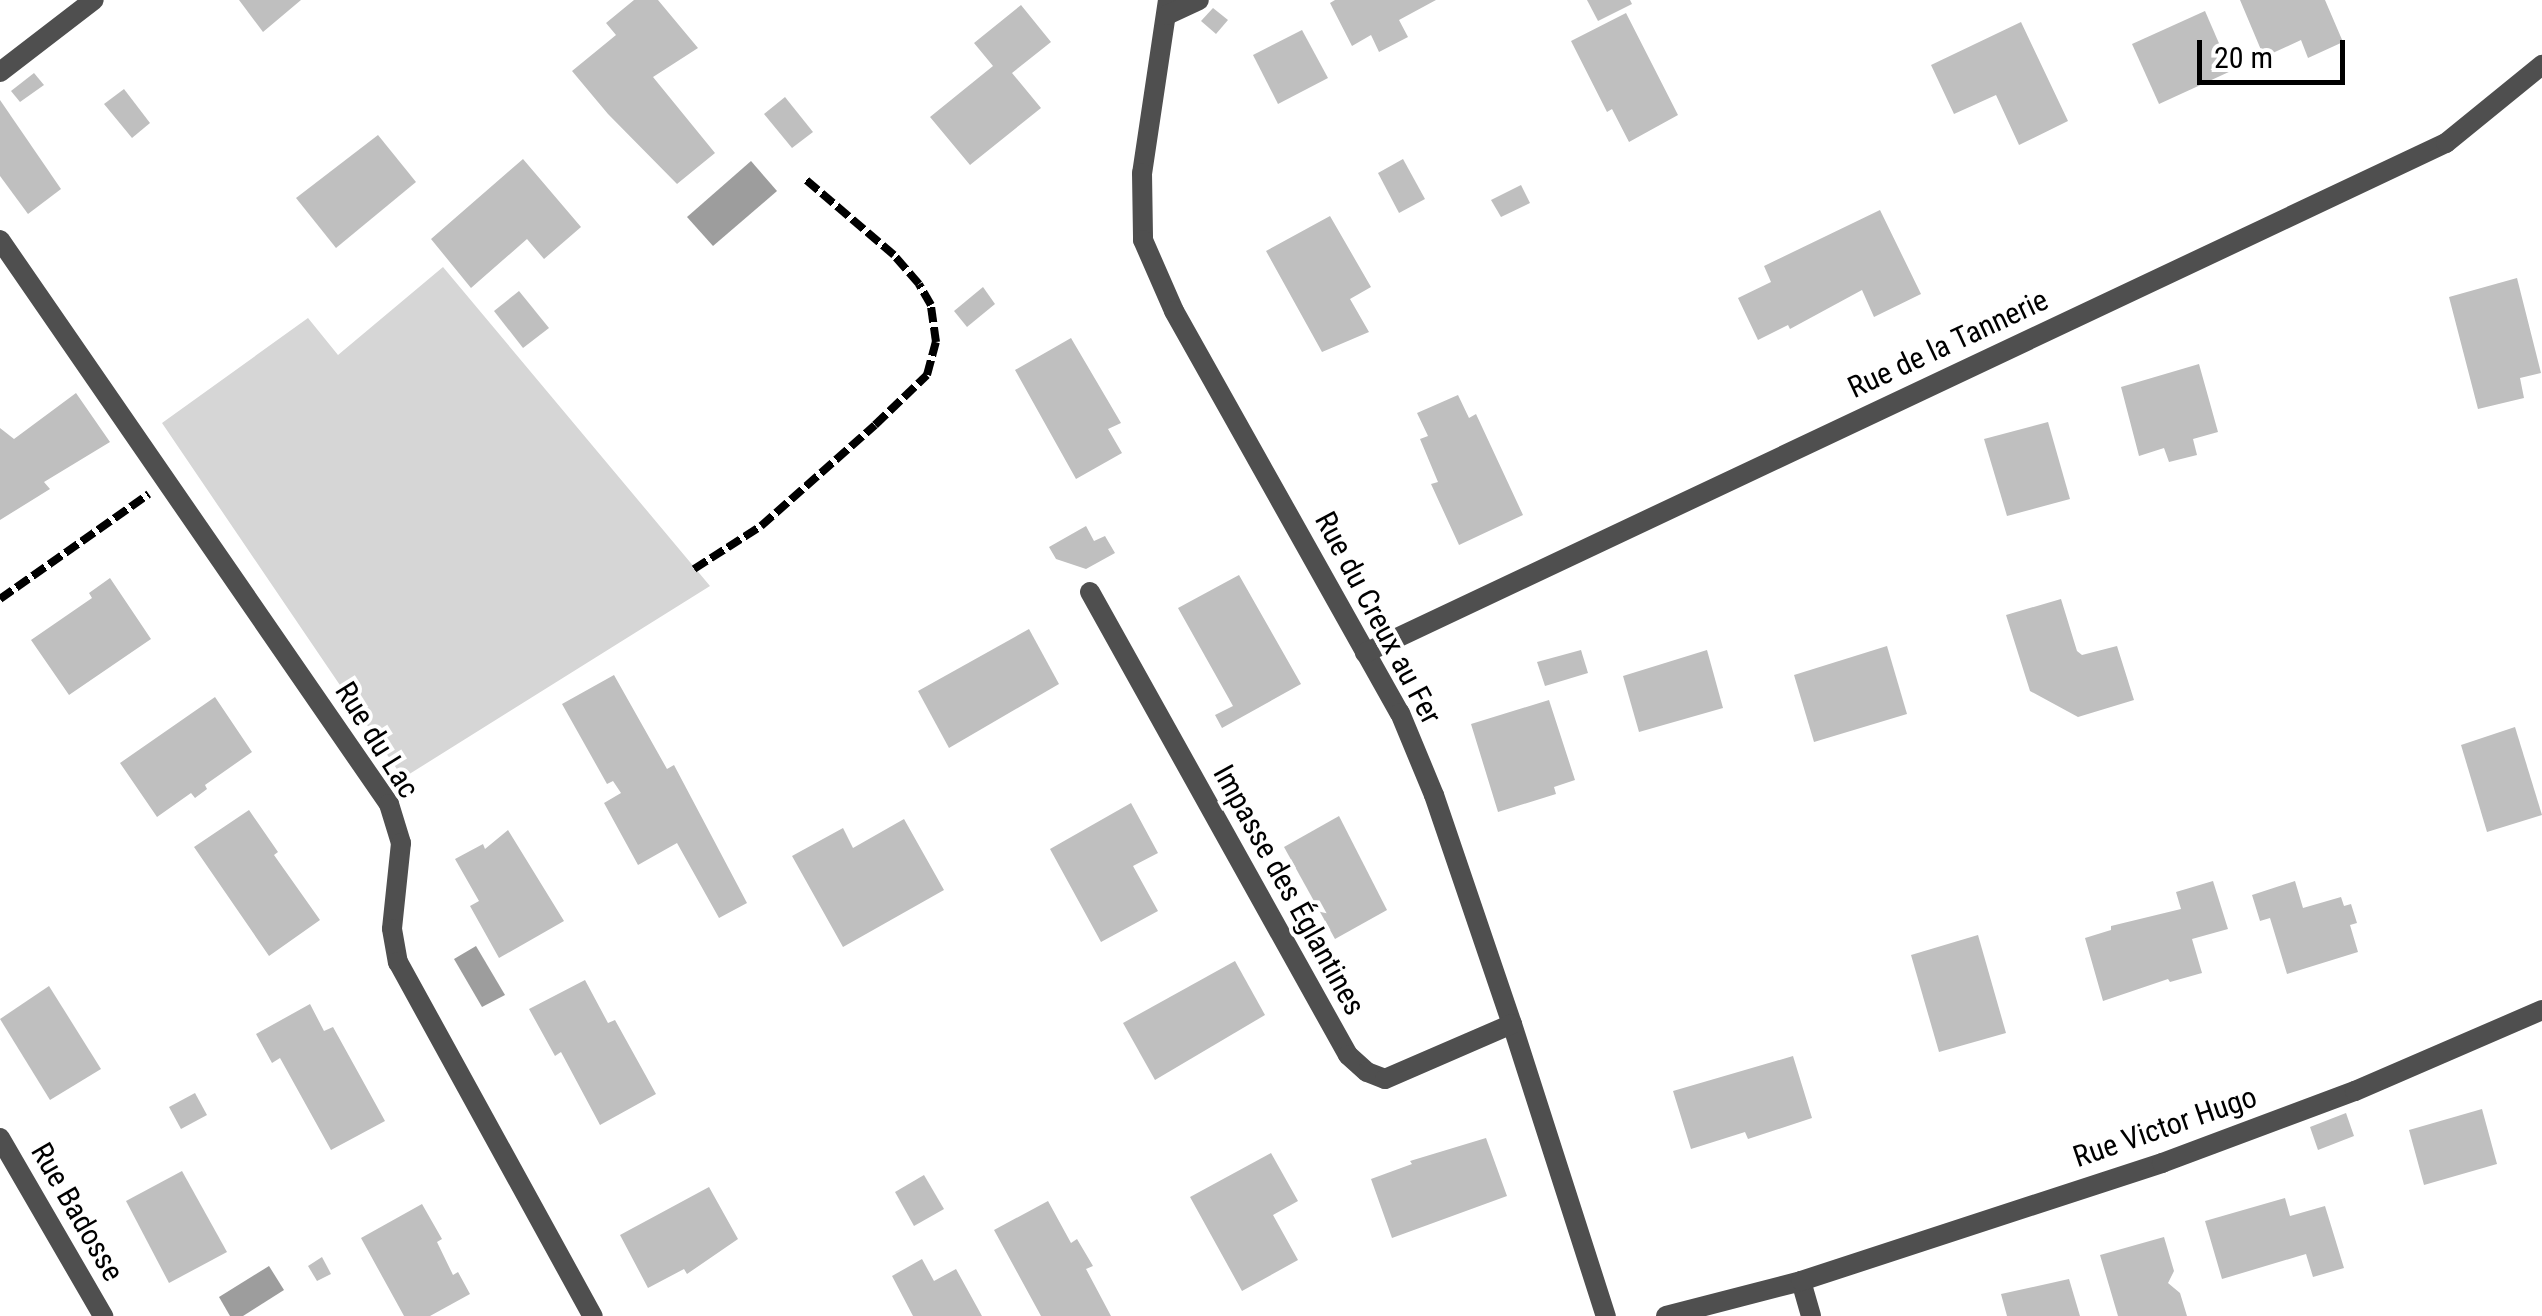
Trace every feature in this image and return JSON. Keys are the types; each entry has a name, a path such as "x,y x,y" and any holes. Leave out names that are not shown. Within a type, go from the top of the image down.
{"street":[{"path":"0,72 94,0"},
{"name":"Rue du Creux au Fer","path":"1198,0 1168,7 1142,173 1142,240 1174,310 1400,713 1434,795 1606,1316"},
{"name":"Rue de la Tannerie","path":"1364,652 2446,143 2542,65"},
{"name":"Rue du Lac","path":"0,240 388,804 400,843 392,930 398,962 594,1316"},
{"name":"Impasse des Églantines","path":"1090,592 1348,1055 1367,1072 1385,1079 1512,1024"},
{"name":"Rue Victor Hugo","path":"1666,1316 1801,1282 2162,1163 2355,1091 2542,1010"},
{"name":"Rue Badosse","path":"0,1138 103,1316"},
{"path":"1801,1282 1811,1316"}],"shaded area":[{"path":"751,161 777,191 713,246 687,217"},
{"path":"443,267 710,586 403,778 162,423 308,318 338,355"},
{"path":"476,946 505,995 482,1007 454,959"},
{"path":"269,1266 284,1290 243,1316 230,1316 219,1297"}],"building":[{"path":"239,0 301,0 263,32"},
{"path":"634,0 658,0 698,48 653,77 715,153 677,184 572,71 616,35 606,23"},
{"path":"1436,0 1399,20 1408,37 1379,52 1371,35 1352,46 1330,3"},
{"path":"1587,0 1630,0 1632,4 1598,21"},
{"path":"2240,0 2325,0 2343,42 2308,58 2301,40 2264,57"},
{"path":"1021,5 1051,42 1012,73 1041,108 970,165 930,117 993,66 974,43"},
{"path":"1213,8 1228,20 1216,34 1201,21"},
{"path":"2205,11 2231,71 2159,104 2132,44"},
{"path":"1626,13 1678,115 1629,142 1612,109 1607,112 1571,41"},
{"path":"2021,22 2068,121 2019,145 1996,95 1954,114 1931,65"},
{"path":"1302,30 1328,78 1278,104 1253,55"},
{"path":"34,73 44,85 20,102 11,91"},
{"path":"124,89 150,123 132,138 104,104"},
{"path":"785,97 813,132 792,148 764,114"},
{"path":"0,100 61,189 28,214 0,176"},
{"path":"378,135 416,182 336,248 296,198"},
{"path":"523,159 581,227 544,259 527,239 471,288 431,239"},
{"path":"1403,159 1425,199 1399,213 1378,173"},
{"path":"1521,185 1530,203 1501,217 1491,200"},
{"path":"1880,210 1921,294 1874,317 1862,290 1790,329 1788,325 1758,340 1738,298 1771,282 1764,266"},
{"path":"1330,216 1371,287 1350,299 1369,332 1322,352 1266,251"},
{"path":"2517,278 2541,373 2520,378 2524,398 2478,409 2449,297"},
{"path":"983,287 995,304 967,327 954,311"},
{"path":"519,291 549,328 523,348 494,311"},
{"path":"1071,338 1121,423 1108,429 1122,453 1076,479 1015,370"},
{"path":"2199,364 2218,432 2193,439 2197,455 2169,462 2164,448 2139,456 2121,387"},
{"path":"76,393 110,442 44,482 50,489 0,520 0,428 14,439"},
{"path":"1458,395 1469,418 1476,414 1523,515 1459,545 1431,484 1438,482 1420,439 1428,436 1417,413"},
{"path":"2048,422 2070,499 2007,516 1984,439"},
{"path":"1086,526 1094,541 1105,536 1115,553 1086,569 1056,559 1049,547"},
{"path":"1239,575 1301,684 1222,728 1215,715 1233,706 1178,608"},
{"path":"110,578 151,639 69,695 31,640 92,598 89,593"},
{"path":"2061,599 2077,651 2082,655 2117,646 2134,700 2078,717 2030,691 2006,615"},
{"path":"1029,629 1059,684 949,748 918,691"},
{"path":"1887,646 1907,714 1814,742 1794,675"},
{"path":"1581,650 1588,673 1545,686 1537,662"},
{"path":"1707,650 1723,708 1639,732 1623,676"},
{"path":"614,675 667,769 674,765 747,903 719,918 677,843 638,865 604,803 621,793 613,781 607,784 562,704"},
{"path":"215,697 252,752 205,785 207,789 195,798 191,793 157,817 120,763"},
{"path":"1549,700 1575,780 1554,787 1556,794 1498,812 1471,724"},
{"path":"2515,727 2542,815 2487,832 2461,745"},
{"path":"1131,803 1158,853 1133,866 1158,911 1101,942 1050,849"},
{"path":"249,810 278,852 274,855 320,920 269,956 194,847"},
{"path":"1339,816 1387,910 1335,939 1284,847"},
{"path":"904,819 944,890 843,947 792,856 843,828 853,848"},
{"path":"508,830 564,921 499,958 470,906 479,901 455,859 483,844 485,849"},
{"path":"2213,881 2228,929 2192,939 2202,973 2170,982 2168,979 2103,1001 2085,938 2111,930 2111,926 2181,909 2176,892"},
{"path":"2295,881 2303,908 2341,897 2344,906 2351,904 2357,923 2350,925 2358,952 2287,974 2270,918 2260,921 2252,895"},
{"path":"1978,935 2006,1033 1939,1052 1911,955"},
{"path":"1235,961 1265,1015 1155,1080 1123,1023"},
{"path":"585,980 608,1023 615,1020 656,1094 600,1125 561,1052 555,1056 529,1009"},
{"path":"49,986 101,1069 50,1100 0,1019"},
{"path":"310,1004 324,1031 333,1027 385,1121 331,1150 280,1058 272,1063 256,1034"},
{"path":"1793,1056 1812,1118 1748,1139 1745,1132 1691,1149 1673,1091"},
{"path":"195,1093 207,1115 181,1129 169,1107"},
{"path":"2482,1109 2497,1164 2424,1185 2409,1130"},
{"path":"2346,1113 2354,1136 2318,1150 2310,1127"},
{"path":"1486,1138 1507,1196 1392,1238 1371,1179 1412,1164 1410,1161"},
{"path":"1271,1153 1298,1201 1273,1215 1298,1260 1242,1291 1190,1197"},
{"path":"182,1171 227,1252 169,1283 126,1201"},
{"path":"924,1175 944,1209 914,1226 895,1192"},
{"path":"709,1187 738,1239 687,1274 684,1269 648,1288 620,1235"},
{"path":"2285,1198 2290,1216 2325,1206 2344,1268 2313,1277 2306,1254 2222,1279 2205,1221"},
{"path":"1048,1201 1071,1243 1077,1239 1093,1266 1086,1269 1111,1316 1041,1316 994,1230"},
{"path":"422,1204 442,1239 437,1242 453,1275 458,1272 470,1294 430,1316 404,1316 361,1238"},
{"path":"2164,1237 2174,1271 2168,1283 2180,1293 2187,1316 2118,1316 2100,1255"},
{"path":"322,1257 331,1274 317,1281 308,1266"},
{"path":"922,1259 934,1281 956,1269 982,1316 913,1316 892,1276"},
{"path":"2069,1279 2080,1316 2007,1316 2001,1294"}],"railway":[{"path":"694,569 761,526 927,375 936,342 931,305 919,284 894,255 805,179"},
{"path":"0,599 149,494"}]}
